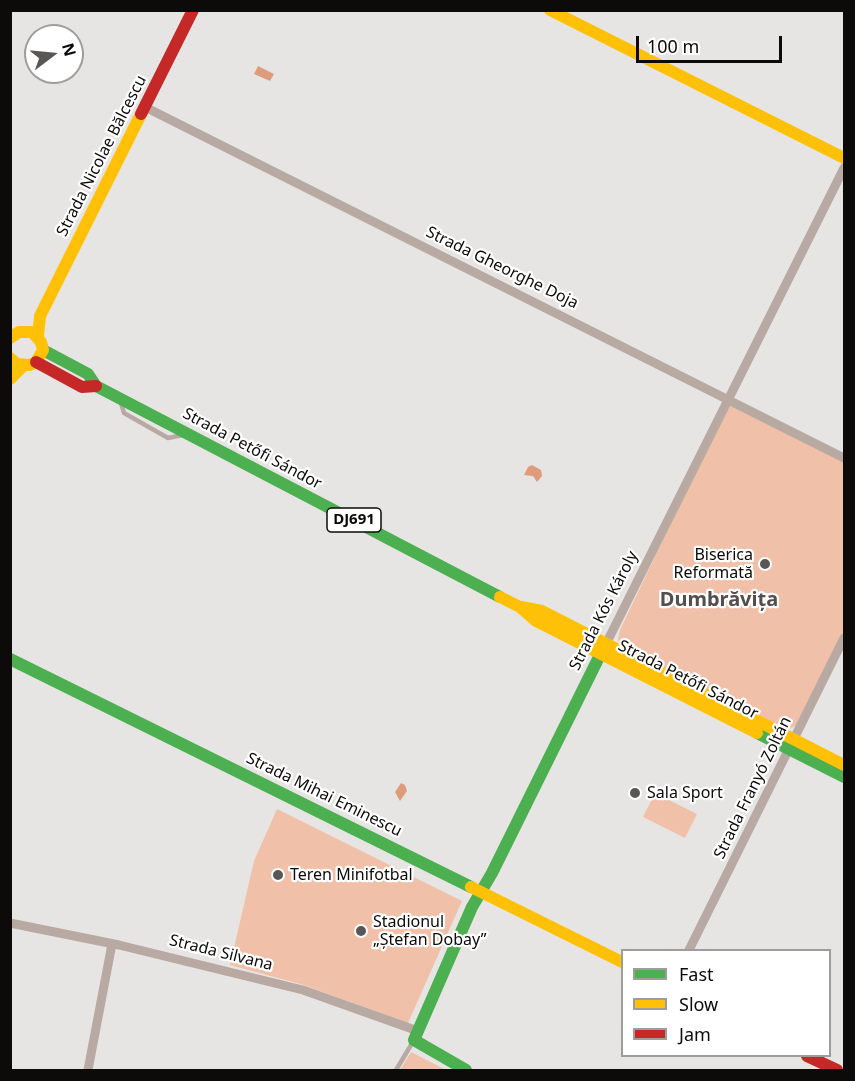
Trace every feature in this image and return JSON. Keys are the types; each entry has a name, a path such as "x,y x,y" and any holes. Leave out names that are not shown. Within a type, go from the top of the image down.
{"street":[{"name":"Strada Nicolae Bălcescu","path":"38,336 40,316 193,10"},
{"path":"550,10 844,158"},
{"name":"Strada Gheorghe Doja","path":"145,107 844,458"},
{"name":"Strada Kós Károly","path":"416,1036 481,891 844,168"},
{"name":"Strada Nicolae Bălcescu","path":"15,334 40,316"},
{"path":"15,334 38,336 42,350 36,362 17,365"},
{"name":"Strada Petőfi Sándor","path":"42,350 88,374 96,386 520,607 542,611 603,649 792,744 844,765"},
{"path":"11,359 17,365"},
{"name":"Strada Petőfi Sándor","path":"36,362 82,387 96,386"},
{"path":"10,379 17,365"},
{"name":"Strada Franyó Zoltán","path":"690,949 844,638"},
{"name":"Strada Mihai Eminescu","path":"10,659 621,961"},
{"name":"Strada Petőfi Sándor","path":"792,744 844,777"},
{"name":"Strada Silvana","path":"10,923 112,944 303,990 416,1036 468,1070"},
{"path":"88,1071 112,944"},
{"path":"809,1057 837,1071"}],"lane":[{"name":"Strada Kós Károly","path":"396,1071 416,1036"}],"shaded area":[{"path":"258,66 274,74 270,81 254,74"},
{"path":"730,399 844,458 844,631 796,725 790,729 783,730 622,648 618,640 620,630"},
{"path":"532,465 541,470 542,476 537,482 533,476 524,475 528,467"},
{"path":"401,783 405,785 407,791 400,801 395,792"},
{"path":"655,793 697,814 685,838 643,817"},
{"name":"Stadionul „Ștefan Dobay”","path":"277,809 462,901 408,1023 304,985 230,965 254,861"},
{"path":"411,1052 446,1070 400,1070"}],"traffic: fast":[{"path":"43,350 88,374 96,386 500,597"},
{"path":"466,1070 414,1040 472,907 492,873 605,645"},
{"path":"10,659 471,887"},
{"path":"757,733 844,777"}],"traffic: slow":[{"path":"550,10 844,158"},
{"path":"38,336 40,316 141,114"},
{"path":"10,338 19,332 32,332 41,342 43,350 36,362 30,365 17,364 10,358"},
{"path":"10,379 23,366"},
{"path":"500,597 520,607 536,621 757,733"},
{"path":"521,607 542,611 844,765"},
{"path":"471,887 621,962"}],"traffic: jam":[{"path":"141,114 193,10"},
{"path":"36,362 82,387 96,386"},
{"path":"809,1057 837,1070"}],"place":[{"name":"Biserica Reformată","path":"765,564"},
{"name":"Sala Sport","path":"635,793"},
{"name":"Teren Minifotbal","path":"278,875"},
{"name":"Stadionul „Ștefan Dobay”","path":"361,931"}],"district":[{"name":"Dumbrăvița","path":"719,600"}]}
